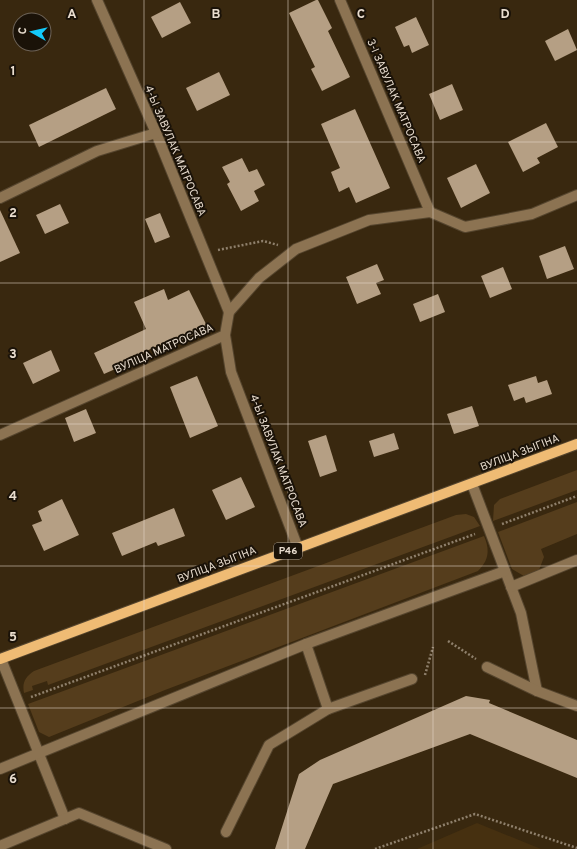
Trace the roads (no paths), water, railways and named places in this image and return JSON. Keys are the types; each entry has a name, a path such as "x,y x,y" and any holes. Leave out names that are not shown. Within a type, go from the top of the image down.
{"main road":[{"name":"ВУЛІЦА ЗЫГІНА","path":"1,659 577,444"}],"street":[{"name":"4-Ы ЗАВУЛАК МАТРОСАВА","path":"97,0 156,134 229,312"},
{"name":"3-І ЗАВУЛАК МАТРОСАВА","path":"340,0 430,212"},
{"path":"0,198 97,151 156,134"},
{"path":"229,312 259,278 296,249 369,220 430,212 465,227 532,214 577,195"},
{"name":"ВУЛІЦА МАТРОСАВА","path":"0,435 225,335 229,312"},
{"name":"4-Ы ЗАВУЛАК МАТРОСАВА","path":"225,335 231,372 298,548"},
{"path":"472,484 520,613 537,691"},
{"path":"511,587 577,560"},
{"path":"0,769 306,644 505,571"},
{"path":"306,644 328,709"},
{"path":"1,659 65,820"},
{"path":"487,667 537,691 577,706"},
{"path":"226,832 269,745 328,709 412,679"},
{"path":"0,846 79,813 166,849"}]}
